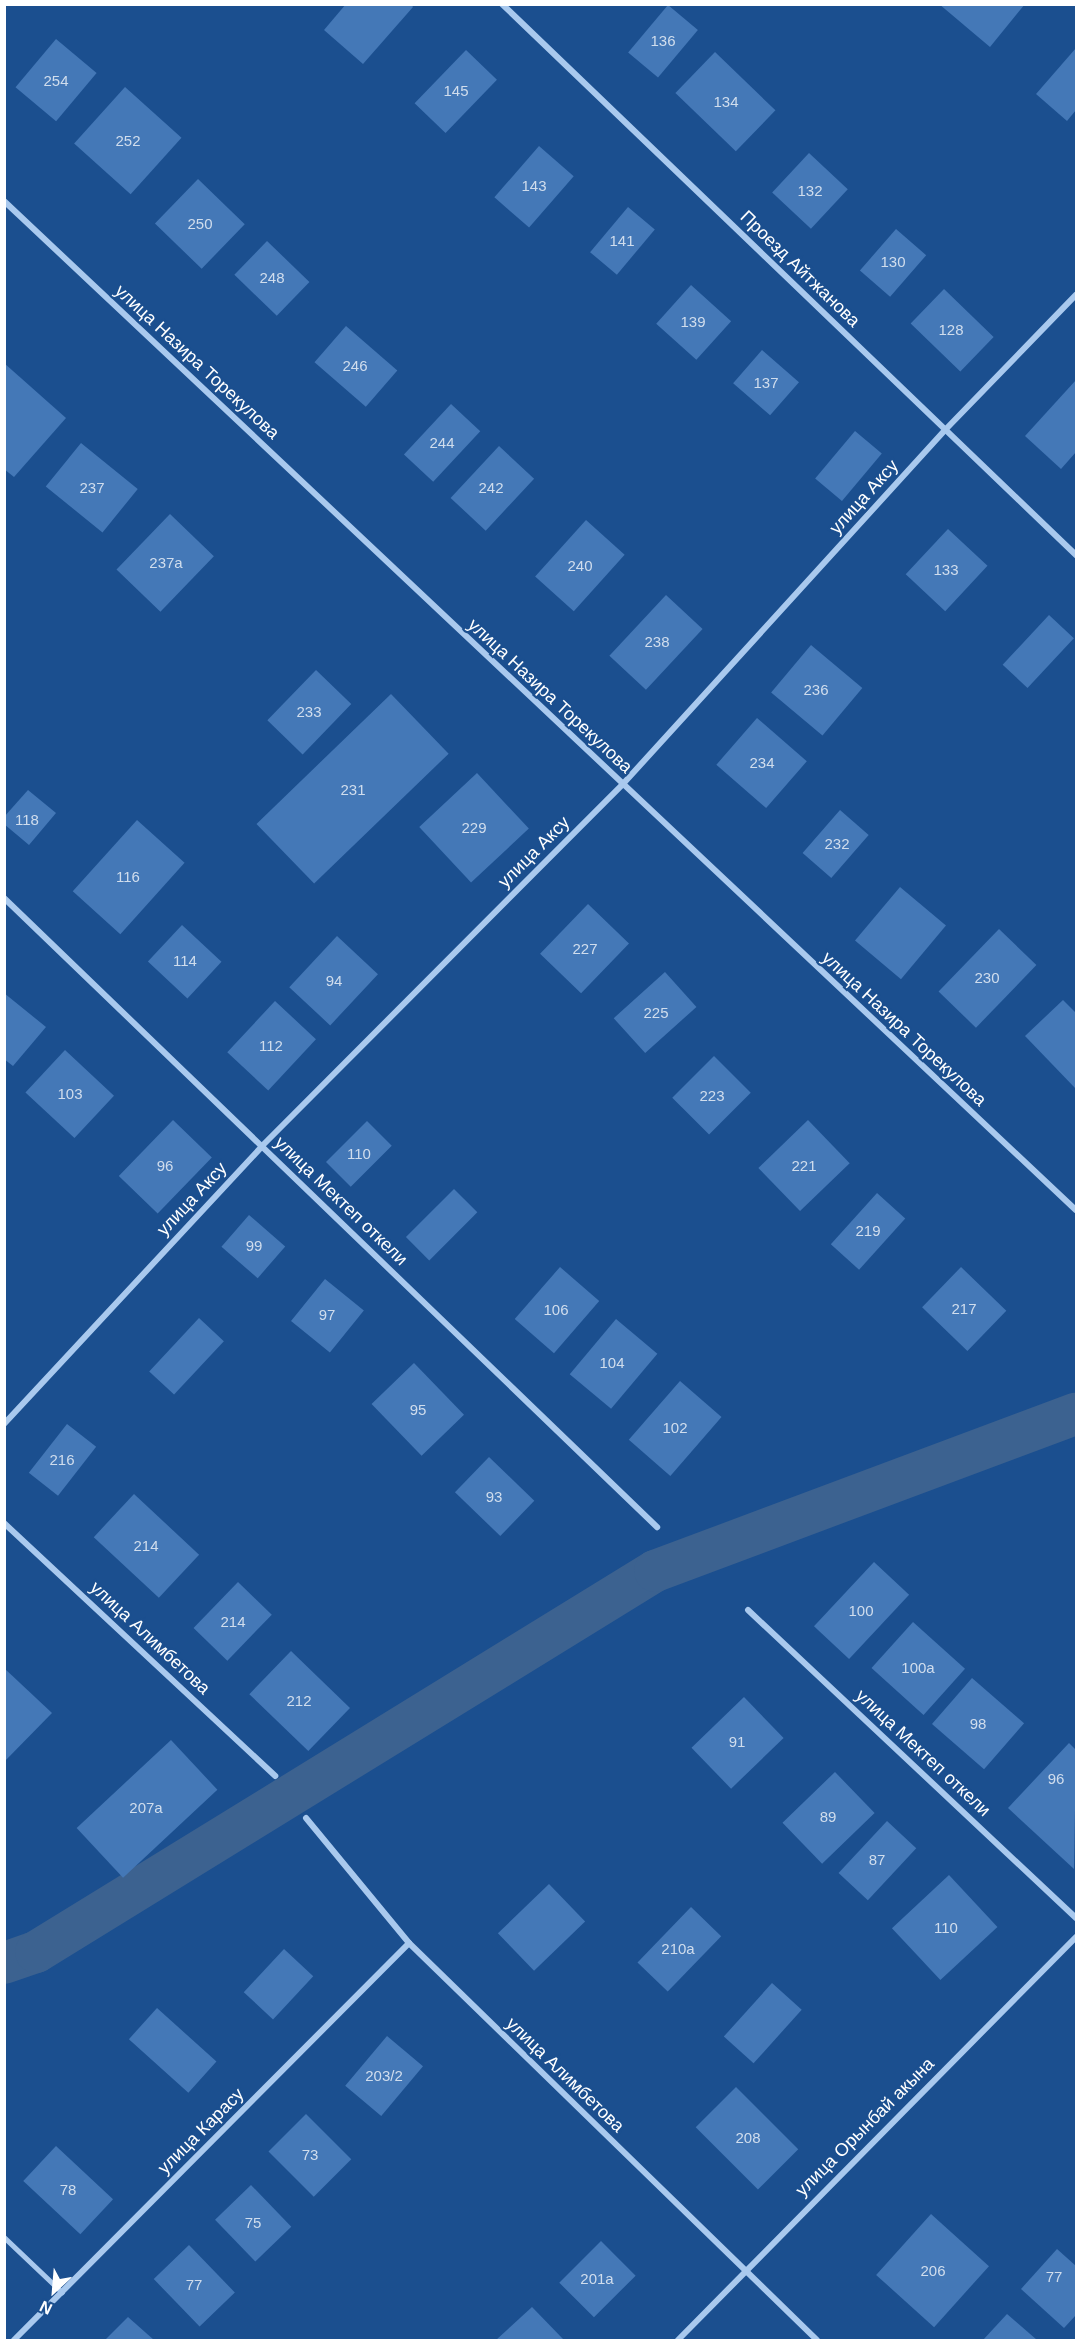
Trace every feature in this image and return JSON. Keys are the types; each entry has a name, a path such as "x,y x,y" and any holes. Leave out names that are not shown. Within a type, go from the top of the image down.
{"street":[{"name":"Проезд Айтжанова","path":"502,4 1077,555"},
{"name":"улица Назира Торекулова","path":"4,201 622,785 1077,1210"},
{"name":"улица Аксу","path":"4,1424 262,1146 622,785 946,429 1077,295"},
{"name":"улица Мектеп откели","path":"4,898 657,1527"},
{"name":"улица Алимбетова","path":"4,1523 275,1776"},
{"name":"улица Мектеп откели","path":"748,1610 1077,1918"},
{"name":"улица Алимбетова","path":"306,1818 409,1943 743,2271 817,2340"},
{"name":"улица Орынбай акына","path":"678,2340 743,2271 1077,1937"},
{"name":"улица Карасу","path":"14,2340 409,1943"}],"lane":[{"path":"4,2237 62,2292"}],"building":[{"path":"346,4 411,4 413,7 363,64 324,30"},
{"path":"939,4 1025,4 990,47"},
{"path":"668,5 698,30 658,78 628,52"},
{"path":"56,39 97,73 56,121 16,87"},
{"path":"1076,48 1076,110 1067,121 1036,94"},
{"path":"466,50 497,80 446,133 415,103"},
{"path":"715,52 775,110 736,151 675,93"},
{"path":"125,87 181,138 131,194 74,143"},
{"path":"539,146 574,176 529,227 494,197"},
{"path":"809,153 848,189 811,229 772,192"},
{"path":"198,179 245,224 202,269 155,224"},
{"path":"628,207 655,229 617,275 590,252"},
{"path":"896,229 926,255 890,297 860,271"},
{"path":"267,241 309,282 277,316 234,275"},
{"path":"691,285 731,321 696,360 656,324"},
{"path":"944,289 994,337 960,371 911,324"},
{"path":"346,326 397,371 366,407 315,362"},
{"path":"762,350 799,382 770,415 733,383"},
{"path":"4,363 66,418 14,477 4,469"},
{"path":"1076,380 1076,452 1061,469 1025,436"},
{"path":"451,404 480,431 433,482 404,454"},
{"path":"855,431 882,453 842,501 815,478"},
{"path":"81,443 138,489 102,532 46,487"},
{"path":"499,446 534,479 486,531 451,498"},
{"path":"170,514 214,556 160,612 117,569"},
{"path":"586,520 625,555 574,611 535,576"},
{"path":"948,529 987,566 945,611 906,574"},
{"path":"666,595 703,629 646,690 609,656"},
{"path":"1049,615 1074,638 1027,688 1003,665"},
{"path":"811,645 862,688 822,736 771,692"},
{"path":"316,670 351,704 303,754 267,720"},
{"path":"391,694 449,754 314,884 256,824"},
{"path":"757,718 807,761 766,808 716,765"},
{"path":"477,773 529,829 471,882 419,827"},
{"path":"28,790 56,813 29,845 4,824 4,817"},
{"path":"840,810 869,835 831,878 803,853"},
{"path":"137,820 185,863 120,934 73,891"},
{"path":"900,887 946,926 901,979 855,941"},
{"path":"588,904 629,944 581,993 540,954"},
{"path":"182,925 221,962 187,998 148,962"},
{"path":"999,929 1036,965 976,1028 939,992"},
{"path":"337,936 378,974 330,1025 289,987"},
{"path":"665,972 696,1007 645,1053 614,1018"},
{"path":"4,993 46,1027 13,1066 4,1059"},
{"path":"1063,1000 1076,1013 1076,1089 1025,1036"},
{"path":"275,1001 316,1039 268,1090 227,1052"},
{"path":"65,1050 114,1096 74,1138 25,1092"},
{"path":"714,1056 751,1093 709,1134 672,1098"},
{"path":"173,1120 212,1158 158,1214 119,1176"},
{"path":"808,1120 850,1163 800,1211 758,1168"},
{"path":"367,1121 392,1146 351,1187 326,1162"},
{"path":"454,1189 477,1212 429,1260 406,1237"},
{"path":"877,1193 905,1218 859,1270 831,1244"},
{"path":"249,1215 285,1246 258,1278 221,1247"},
{"path":"560,1267 599,1301 554,1353 515,1319"},
{"path":"961,1267 1006,1311 967,1351 922,1307"},
{"path":"325,1279 364,1310 330,1352 291,1321"},
{"path":"199,1318 224,1341 174,1395 149,1371"},
{"path":"616,1319 657,1354 611,1409 570,1374"},
{"path":"414,1363 464,1415 422,1456 372,1404"},
{"path":"680,1381 722,1417 670,1476 629,1440"},
{"path":"67,1424 96,1447 58,1496 29,1473"},
{"path":"489,1457 534,1501 500,1536 455,1492"},
{"path":"134,1494 199,1555 159,1598 94,1537"},
{"path":"874,1562 909,1595 849,1659 814,1626"},
{"path":"238,1582 272,1615 227,1661 194,1628"},
{"path":"913,1622 965,1669 924,1715 872,1668"},
{"path":"291,1651 350,1708 308,1751 249,1694"},
{"path":"4,1668 52,1713 4,1762"},
{"path":"972,1678 1024,1723 984,1769 932,1724"},
{"path":"744,1697 784,1738 731,1789 691,1748"},
{"path":"171,1740 217,1790 123,1878 77,1828"},
{"path":"1069,1743 1076,1750 1074,1869 1008,1808"},
{"path":"835,1772 875,1813 822,1864 782,1823"},
{"path":"887,1821 916,1848 868,1900 839,1873"},
{"path":"949,1875 997,1927 940,1980 892,1928"},
{"path":"549,1884 585,1921 534,1971 498,1933"},
{"path":"691,1907 721,1936 668,1992 638,1962"},
{"path":"284,1949 313,1976 273,2019 244,1992"},
{"path":"772,1983 802,2010 754,2063 724,2037"},
{"path":"157,2008 216,2062 188,2093 129,2039"},
{"path":"387,2036 423,2066 381,2116 345,2086"},
{"path":"736,2087 798,2149 758,2190 696,2127"},
{"path":"306,2114 351,2159 314,2197 269,2151"},
{"path":"56,2146 113,2199 80,2234 23,2181"},
{"path":"251,2185 291,2227 255,2261 215,2220"},
{"path":"931,2214 989,2266 934,2327 876,2275"},
{"path":"601,2241 636,2276 594,2317 559,2283"},
{"path":"189,2245 235,2292 200,2327 154,2279"},
{"path":"1057,2249 1076,2266 1076,2315 1064,2328 1021,2289"},
{"path":"532,2307 564,2340 496,2340"},
{"path":"1007,2314 1037,2340 983,2340"},
{"path":"128,2317 154,2340 105,2340"}],"waterway":[{"path":"4,1963 36,1952 655,1571 1076,1414"}]}
